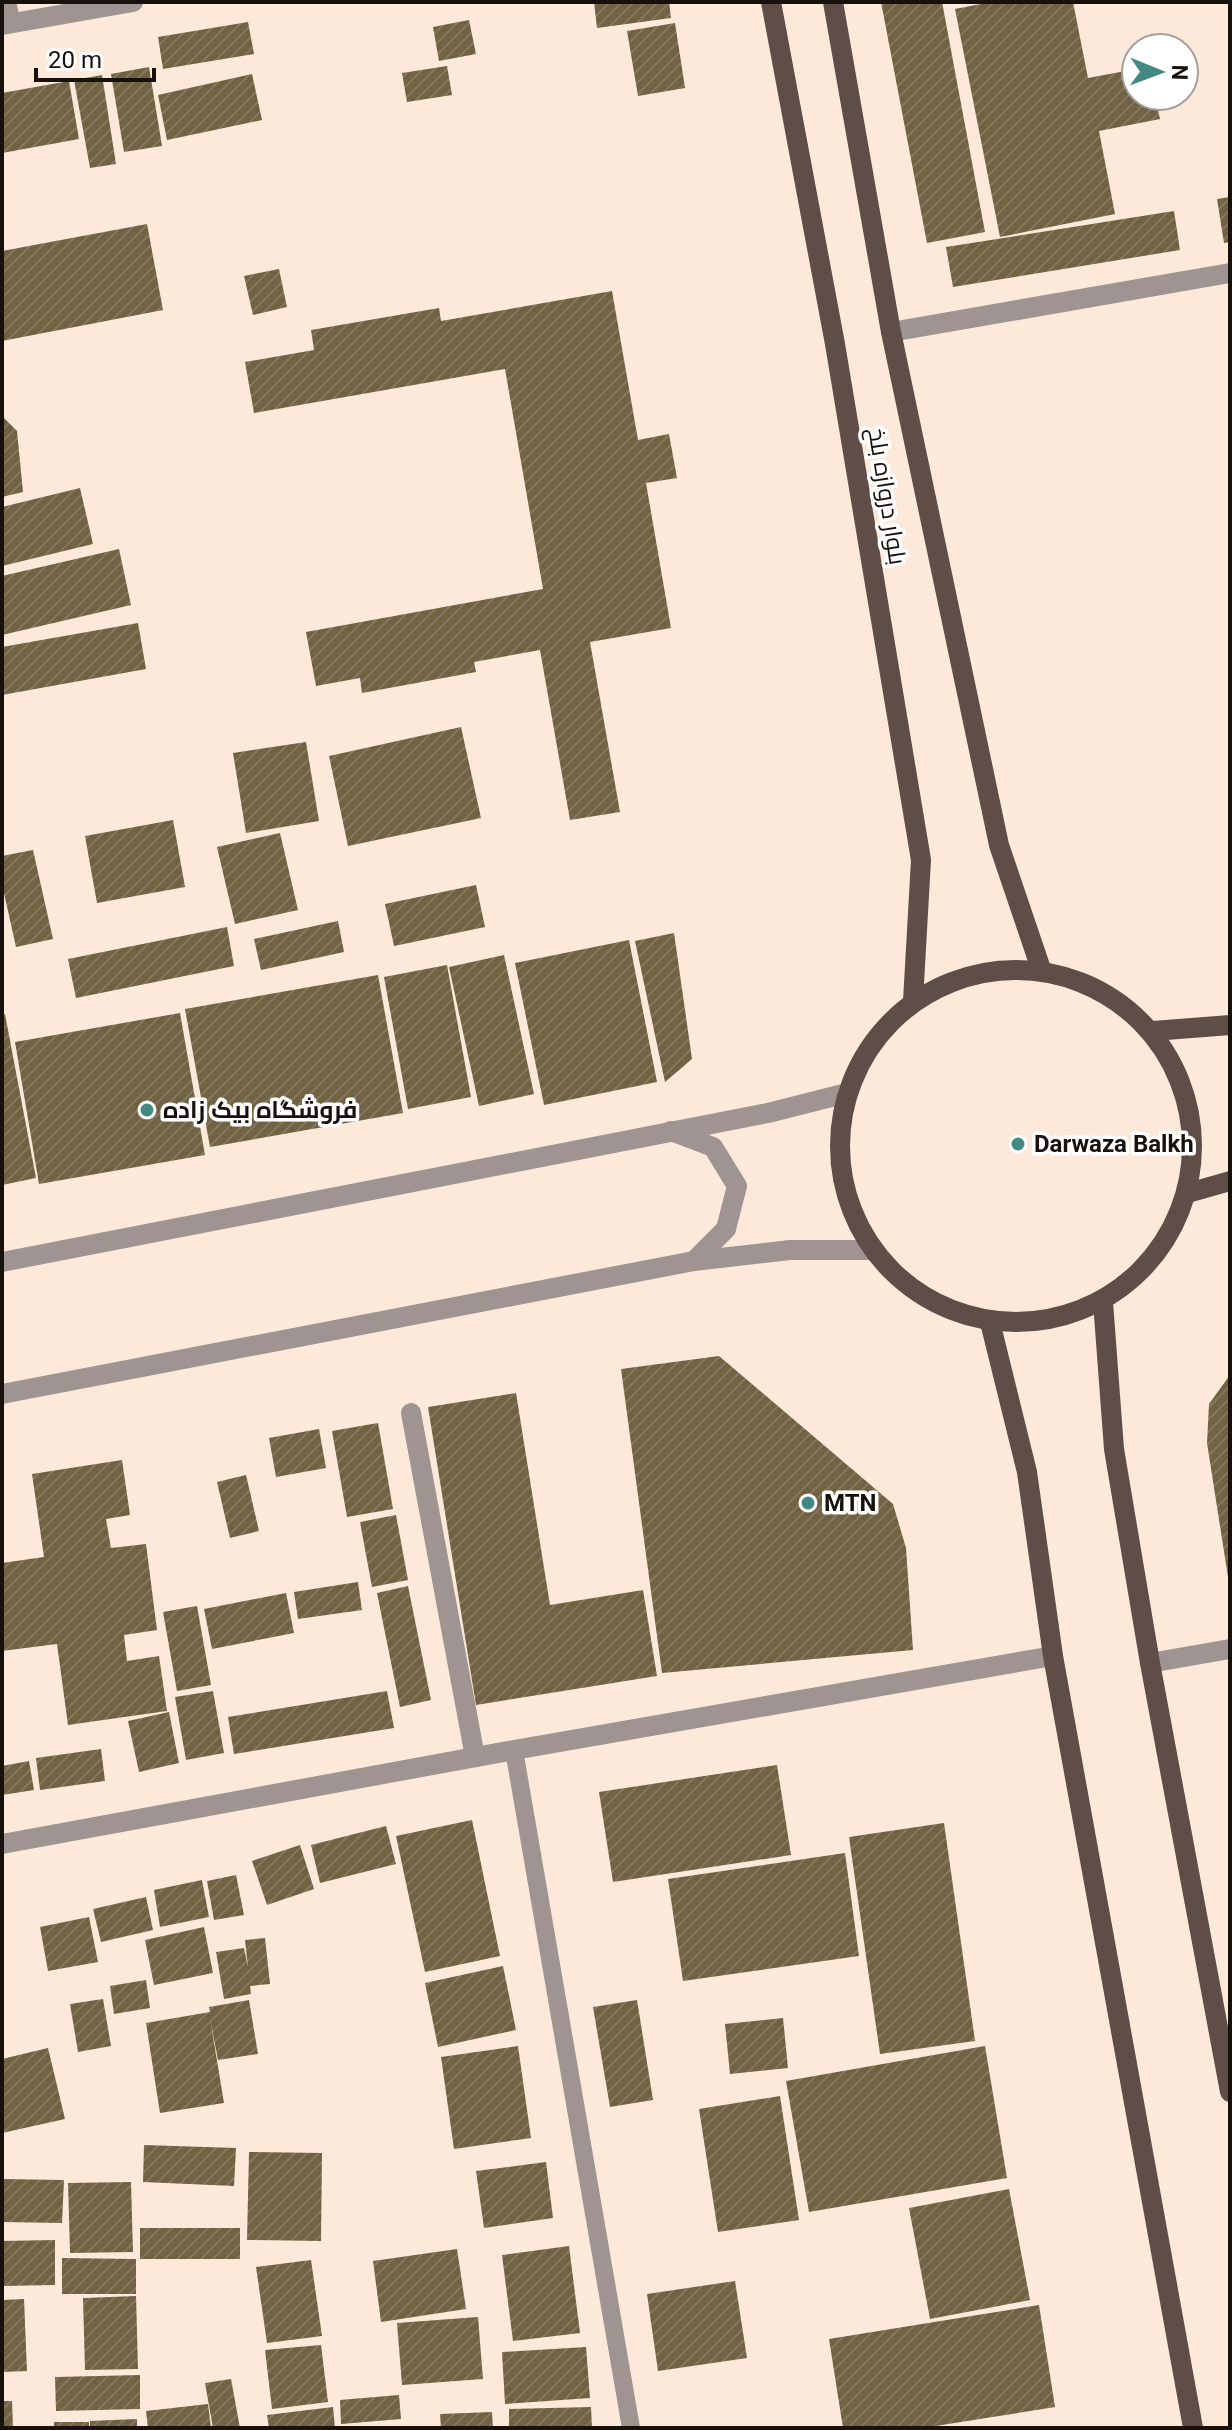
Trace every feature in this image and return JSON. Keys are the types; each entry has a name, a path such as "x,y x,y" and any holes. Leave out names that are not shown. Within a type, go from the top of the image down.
{"main road":[{"name":"بلوار دروازه بلخ","path":"771,2 835,344 921,860 913,1001"},
{"name":"بلوار دروازه بلخ","path":"833,2 891,332 999,845 1041,969"},
{"path":"1041,969 1083,980 1121,1001 1153,1031 1190,1108 1188,1193 1156,1257 1103,1302 1048,1322 990,1322 945,1309 904,1284 872,1250 848,1201 839,1147 847,1093 872,1041 913,1001 974,972 1041,969"},
{"path":"1153,1031 1230,1025"},
{"path":"1188,1193 1230,1181"},
{"path":"1103,1302 1114,1449 1150,1663 1230,2092"},
{"path":"990,1322 1027,1472 1053,1656 1193,2428"}],"street":[{"path":"7,24 133,2"},
{"path":"891,332 1230,273"},
{"path":"2,1262 768,1113 847,1093"},
{"path":"671,1131 713,1147 737,1186 726,1229 694,1261"},
{"path":"5,1390 694,1261 790,1250 872,1250"},
{"path":"411,1413 475,1757"},
{"path":"1150,1663 1230,1649"},
{"path":"2,1844 1053,1656"}],"lane":[{"path":"7,2 7,24"},
{"path":"514,1750 631,2428"}],"building":[{"path":"594,2 669,2 671,18 597,28"},
{"path":"881,2 942,2 985,232 927,243"},
{"path":"991,2 1073,2 1088,78 1120,72 1120,112 1158,112 1160,119 1099,131 1115,214 1000,237 955,9"},
{"path":"469,20 476,54 439,61 433,27"},
{"path":"248,22 254,54 163,69 158,37"},
{"path":"675,23 685,88 638,96 627,31"},
{"path":"447,66 452,95 407,102 402,73"},
{"path":"149,67 162,146 124,152 111,74"},
{"path":"252,74 262,120 167,140 158,95"},
{"path":"102,75 116,164 90,168 74,80"},
{"path":"69,81 79,139 2,153 2,93"},
{"path":"1230,197 1230,242 1224,243 1217,199"},
{"path":"1174,211 1180,250 953,287 946,247"},
{"path":"147,224 163,310 2,341 2,251"},
{"path":"279,269 287,307 253,315 244,276"},
{"path":"612,291 638,440 669,434 677,478 646,483 671,628 590,642 620,812 570,820 540,650 474,662 476,672 362,693 360,678 316,686 306,632 543,589 505,369 254,413 245,362 314,350 311,330 439,308 441,321"},
{"path":"2,416 17,431 23,492 2,497"},
{"path":"80,488 93,544 2,566 2,507"},
{"path":"119,549 131,605 2,635 2,576"},
{"path":"138,623 146,669 2,695 2,647"},
{"path":"461,727 481,818 348,846 329,756"},
{"path":"306,742 319,821 246,833 233,753"},
{"path":"173,820 185,887 97,903 85,836"},
{"path":"280,833 298,910 235,924 217,847"},
{"path":"33,850 53,939 16,947 2,884 2,856"},
{"path":"476,885 485,927 394,946 385,904"},
{"path":"338,921 344,952 261,970 254,939"},
{"path":"227,927 234,966 76,998 68,959"},
{"path":"674,933 692,1059 665,1082 635,941"},
{"path":"629,940 657,1082 544,1105 515,963"},
{"path":"504,955 534,1094 479,1106 449,967"},
{"path":"447,965 471,1097 408,1109 384,977"},
{"path":"378,975 403,1113 210,1147 185,1009"},
{"path":"180,1013 205,1155 39,1184 15,1042"},
{"path":"2,1014 5,1014 36,1178 2,1185"},
{"path":"719,1356 893,1504 906,1548 913,1650 662,1673 621,1369"},
{"path":"1230,1375 1228,1577 1207,1443 1209,1404"},
{"path":"516,1393 550,1605 643,1590 657,1676 476,1705 428,1407"},
{"path":"378,1423 393,1509 347,1517 332,1431"},
{"path":"319,1429 326,1468 276,1477 269,1438"},
{"path":"122,1460 130,1515 106,1519 111,1548 146,1544 157,1630 124,1635 127,1661 159,1656 167,1711 68,1725 57,1644 2,1651 2,1563 44,1557 32,1474"},
{"path":"246,1475 259,1531 230,1538 217,1482"},
{"path":"396,1515 408,1580 372,1587 360,1522"},
{"path":"358,1582 362,1610 298,1619 294,1592"},
{"path":"408,1586 431,1700 400,1707 377,1593"},
{"path":"286,1593 294,1633 212,1649 204,1609"},
{"path":"197,1606 211,1685 177,1691 163,1612"},
{"path":"213,1691 224,1753 186,1760 175,1697"},
{"path":"387,1691 394,1728 234,1754 228,1717"},
{"path":"169,1712 179,1763 139,1772 128,1721"},
{"path":"101,1749 105,1781 40,1790 36,1758"},
{"path":"29,1761 34,1790 2,1795 2,1766"},
{"path":"777,1765 791,1855 613,1882 599,1792"},
{"path":"472,1820 500,1956 425,1972 396,1836"},
{"path":"944,1823 975,2041 880,2054 849,1837"},
{"path":"386,1826 396,1864 320,1883 311,1845"},
{"path":"300,1845 314,1889 267,1905 252,1861"},
{"path":"845,1853 859,1956 683,1981 668,1879"},
{"path":"236,1875 244,1915 214,1920 207,1881"},
{"path":"202,1880 209,1917 160,1927 154,1890"},
{"path":"146,1897 153,1930 101,1942 93,1909"},
{"path":"89,1917 98,1962 48,1971 40,1927"},
{"path":"204,1927 213,1973 154,1985 145,1940"},
{"path":"265,1938 270,1984 250,1986 251,1994 224,1999 216,1952 244,1948 248,1967 245,1940"},
{"path":"503,1966 516,2030 438,2047 425,1983"},
{"path":"146,1980 150,2008 114,2014 110,1986"},
{"path":"103,1999 111,2046 78,2052 70,2004"},
{"path":"249,2000 258,2054 218,2060 210,2018 224,2103 160,2113 146,2023 210,2012 209,2007"},
{"path":"637,2000 653,2100 610,2107 593,2007"},
{"path":"783,2018 788,2068 730,2074 725,2024"},
{"path":"518,2046 531,2138 454,2149 441,2057"},
{"path":"985,2046 1007,2178 809,2212 786,2081"},
{"path":"48,2048 65,2119 2,2133 2,2059"},
{"path":"780,2096 799,2220 718,2232 699,2109"},
{"path":"144,2145 236,2148 234,2186 143,2182"},
{"path":"249,2152 322,2153 321,2241 247,2240"},
{"path":"546,2162 553,2218 484,2228 476,2171"},
{"path":"2,2179 64,2180 62,2223 2,2222"},
{"path":"131,2182 133,2252 70,2253 68,2183"},
{"path":"1009,2189 1030,2300 930,2319 909,2208"},
{"path":"140,2228 240,2228 240,2259 140,2259"},
{"path":"55,2240 55,2285 2,2286 2,2241"},
{"path":"569,2246 580,2333 513,2341 502,2255"},
{"path":"457,2249 466,2309 381,2322 373,2261"},
{"path":"62,2258 136,2259 136,2294 62,2294"},
{"path":"311,2260 322,2336 267,2343 256,2267"},
{"path":"735,2281 747,2358 658,2371 647,2294"},
{"path":"136,2296 138,2369 85,2370 83,2298"},
{"path":"24,2299 27,2371 2,2372 2,2300"},
{"path":"1039,2305 1055,2407 923,2428 843,2428 829,2339"},
{"path":"478,2317 483,2379 402,2385 397,2323"},
{"path":"321,2345 328,2402 272,2409 265,2350"},
{"path":"586,2347 590,2398 505,2404 502,2352"},
{"path":"140,2375 140,2409 56,2411 55,2377"},
{"path":"231,2379 240,2428 213,2428 205,2383"},
{"path":"399,2395 401,2419 341,2424 340,2400"},
{"path":"2,2401 12,2401 13,2428 2,2428"},
{"path":"208,2404 211,2428 148,2428 146,2411"},
{"path":"333,2407 335,2428 269,2428 267,2415"},
{"path":"591,2407 592,2428 509,2428 509,2409"},
{"path":"492,2412 493,2428 441,2428 440,2414"},
{"path":"137,2419 137,2428 90,2428 90,2421"},
{"path":"54,2422 89,2422 89,2428 54,2428"}],"place":[{"name":"فروشگاه بیک زاده","path":"147,1110"},
{"name":"Darwaza Balkh","path":"1018,1144"},
{"name":"MTN","path":"808,1503"}]}
